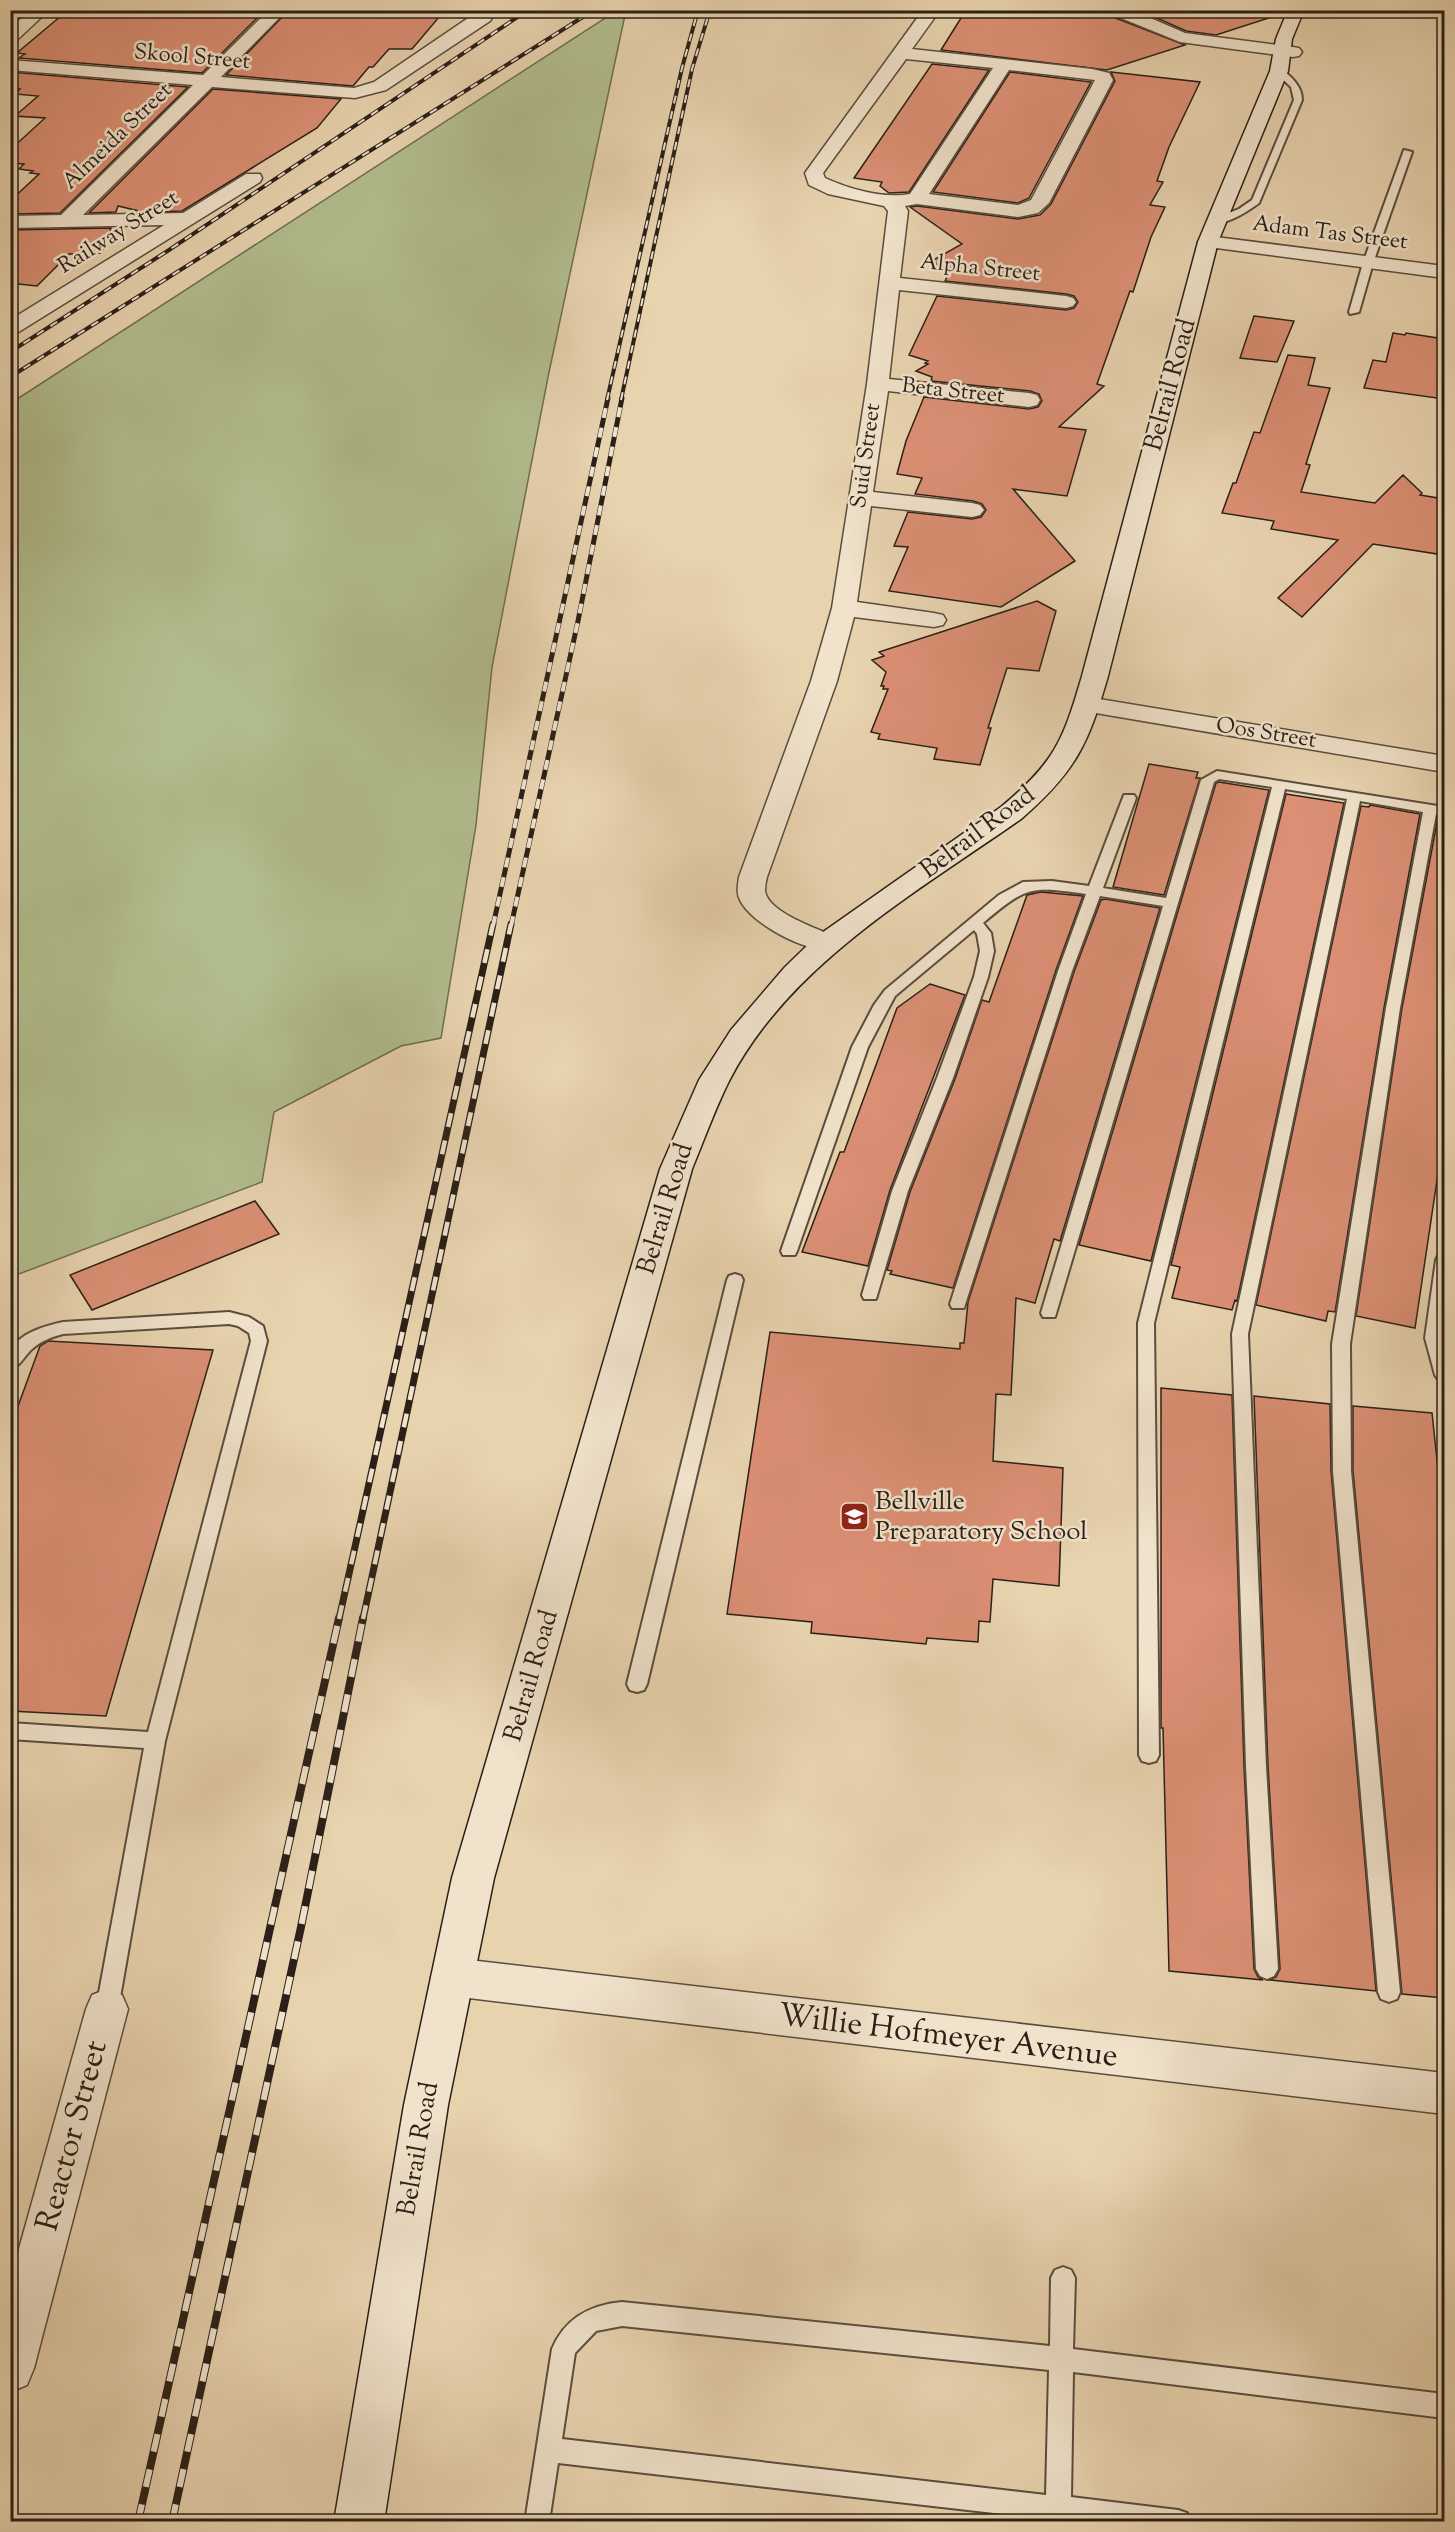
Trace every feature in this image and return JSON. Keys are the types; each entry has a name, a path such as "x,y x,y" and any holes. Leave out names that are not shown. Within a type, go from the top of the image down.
{"street":[{"path":"10,37 41,10"},
{"name":"Almeida Street","path":"66,221 209,82 279,10"},
{"name":"Skool Street","path":"10,65 330,93 355,93 380,86 484,17 489,10"},
{"path":"902,53 1103,77 1104,80 1039,203 1031,209 1018,210 917,198 894,203 827,188 816,181 814,173 932,10"},
{"path":"1116,10 1180,37 1288,56"},
{"name":"Belrail Road","path":"358,2522 426,2105 473,1878 676,1169 714,1080 768,1003 826,943 1011,813 1057,770 1070,748 1087,705 1212,232 1288,56 1284,39 1296,10"},
{"path":"917,198 1004,64"},
{"name":"Railway Street","path":"10,329 253,178"},
{"name":"Suid Street","path":"826,943 773,919 755,901 751,892 753,877 824,681 844,608 878,384 898,214 894,203"},
{"path":"10,222 190,219"},
{"name":"Adam Tas Street","path":"1212,232 1368,263 1444,273"},
{"name":"Alpha Street","path":"889,283 1066,302"},
{"name":"Beta Street","path":"878,384 1029,400"},
{"path":"861,498 972,510"},
{"path":"844,608 934,620"},
{"name":"Oos Street","path":"1087,705 1444,764"},
{"name":"Willie Hofmeyer Avenue","path":"452,1977 1444,2094"},
{"name":"Reactor Street","path":"10,2368 107,2008"}],"lane":[{"path":"1212,232 1256,201 1298,100 1288,56"},
{"path":"1354,312 1368,263 1407,152"},
{"path":"1049,1313 1208,780 1221,775 1437,810 1393,1008 1341,1344 1342,1471 1389,1992"},
{"path":"1149,1755 1146,1323 1280,784"},
{"path":"1267,1969 1256,1766 1240,1334 1354,796"},
{"path":"958,1304 1065,971 1129,798"},
{"path":"789,1251 860,1047 881,1005 911,975 1004,898 1028,885 1052,885 1171,903"},
{"path":"870,1295 900,1191 945,1078 981,977 987,951 984,933 975,922"},
{"path":"1444,1260 1433,1338 1444,1376"},
{"path":"638,1684 735,1280"},
{"path":"10,1363 34,1337 63,1328 230,1318 243,1321 257,1330 259,1341 155,1741 107,2008"},
{"path":"10,1731 155,1741"},
{"path":"1058,2515 1063,2278"},
{"path":"537,2522 564,2349 574,2333 588,2321 604,2315 622,2314 1061,2359 1444,2406"},
{"path":"548,2450 1058,2515 1178,2522"}],"green space":[{"path":"616,11 625,15 548,377 492,667 476,825 441,1038 401,1046 274,1112 262,1182 11,1277 11,403"}],"building":[{"path":"68,10 118,12 265,10 202,73 19,58 25,54 17,53"},
{"path":"289,10 445,10 412,49 389,49 353,86 226,75"},
{"path":"966,10 1107,10 1110,16 1185,45 1107,70 941,50"},
{"path":"1139,10 1271,10 1272,17 1216,35 1186,31"},
{"path":"932,64 989,70 909,192 889,193 880,186 882,182 854,178"},
{"path":"10,72 188,87 60,213 10,214 10,201 39,174 19,169 24,164 10,163 10,150 45,118 15,116 38,96 15,94 20,89 10,88"},
{"path":"1010,72 1091,82 1029,198 1018,203 933,192"},
{"path":"1111,72 1200,82 1169,147 1157,181 1163,182 1150,205 1165,207 1151,237 1133,292 1130,291 1097,384 1104,386 1059,427 1086,430 1067,496 1013,489 1075,561 1001,607 889,591 908,547 894,546 908,512 972,519 981,517 986,510 982,504 973,501 915,494 922,478 897,474 906,441 924,397 1029,409 1038,407 1042,401 1039,394 1030,391 931,381 932,377 916,371 928,364 925,363 928,361 909,355 937,296 1066,310 1074,308 1078,302 1074,296 1066,294 945,281 951,269 930,262 962,244 910,207 1018,219 1040,215 1051,204 1115,81"},
{"path":"213,89 341,99 317,128 182,211 143,212 118,206 116,212 89,213"},
{"path":"111,228 104,249 101,249 100,253 69,254 37,286 10,283 10,230"},
{"path":"1254,316 1294,321 1277,362 1240,358"},
{"path":"1393,333 1444,339 1444,399 1364,388 1373,360 1386,362"},
{"path":"1288,355 1315,358 1308,385 1330,388 1306,464 1310,465 1301,492 1375,503 1403,475 1422,493 1420,495 1444,499 1444,555 1373,544 1302,617 1278,598 1338,540 1271,529 1274,521 1222,513 1233,483 1236,483 1254,432 1260,433"},
{"path":"1037,601 1056,611 1039,671 1007,668 988,728 991,728 980,765 934,759 937,748 878,739 880,734 871,732 888,689 883,689 884,686 881,686 886,672 872,660 884,656 879,652"},
{"path":"1149,764 1198,772 1196,778 1200,778 1164,895 1113,887"},
{"path":"1216,783 1269,790 1151,1261 1079,1245"},
{"path":"1286,794 1344,803 1237,1301 1235,1300 1232,1310 1172,1298 1180,1267 1171,1265"},
{"path":"1370,805 1420,814 1384,1008 1335,1312 1328,1311 1326,1321 1256,1305 1361,806 1369,807"},
{"path":"1438,817 1444,818 1444,1133 1415,1328 1356,1316 1402,1008"},
{"path":"1041,892 1083,896 1056,970 953,1288 890,1274 892,1271 887,1270 910,1192 955,1079 982,1000 989,1002 1027,895"},
{"path":"1101,900 1160,908 1060,1241 1054,1239 1035,1303 1016,1298 1011,1395 996,1394 993,1461 1063,1468 1059,1586 993,1579 990,1622 979,1621 978,1642 927,1638 926,1644 811,1633 812,1622 727,1614 770,1332 960,1349 960,1343 964,1343 968,1302 1074,972"},
{"path":"930,984 965,995 890,1190 868,1266 802,1252 840,1152 844,1152 897,1008"},
{"path":"255,1201 279,1234 92,1310 70,1275"},
{"path":"48,1341 213,1350 106,1716 10,1711 10,1428 40,1346"},
{"path":"1161,1388 1232,1395 1244,1766 1254,1969 1258,1977 1263,1980 1169,1971 1163,1728 1161,1728"},
{"path":"1254,1396 1330,1404 1331,1471 1376,1991 1269,1980 1276,1977 1280,1969 1268,1766"},
{"path":"1353,1406 1432,1413 1444,1526 1444,1998 1402,1994 1353,1471"}],"railway":[{"path":"10,352 169,250 528,10"},
{"path":"10,377 594,10"},
{"path":"607,400 682,68 698,10"},
{"path":"621,400 692,69 710,10"},
{"path":"493,926 608,398"},
{"path":"511,926 578,621 622,398"},
{"path":"339,1619 493,924"},
{"path":"363,1619 511,924"},
{"path":"138,2522 339,1618"},
{"path":"172,2522 301,1927 363,1618"}],"place":[{"name":"Bellville Preparatory School","path":"854,1517"}]}
